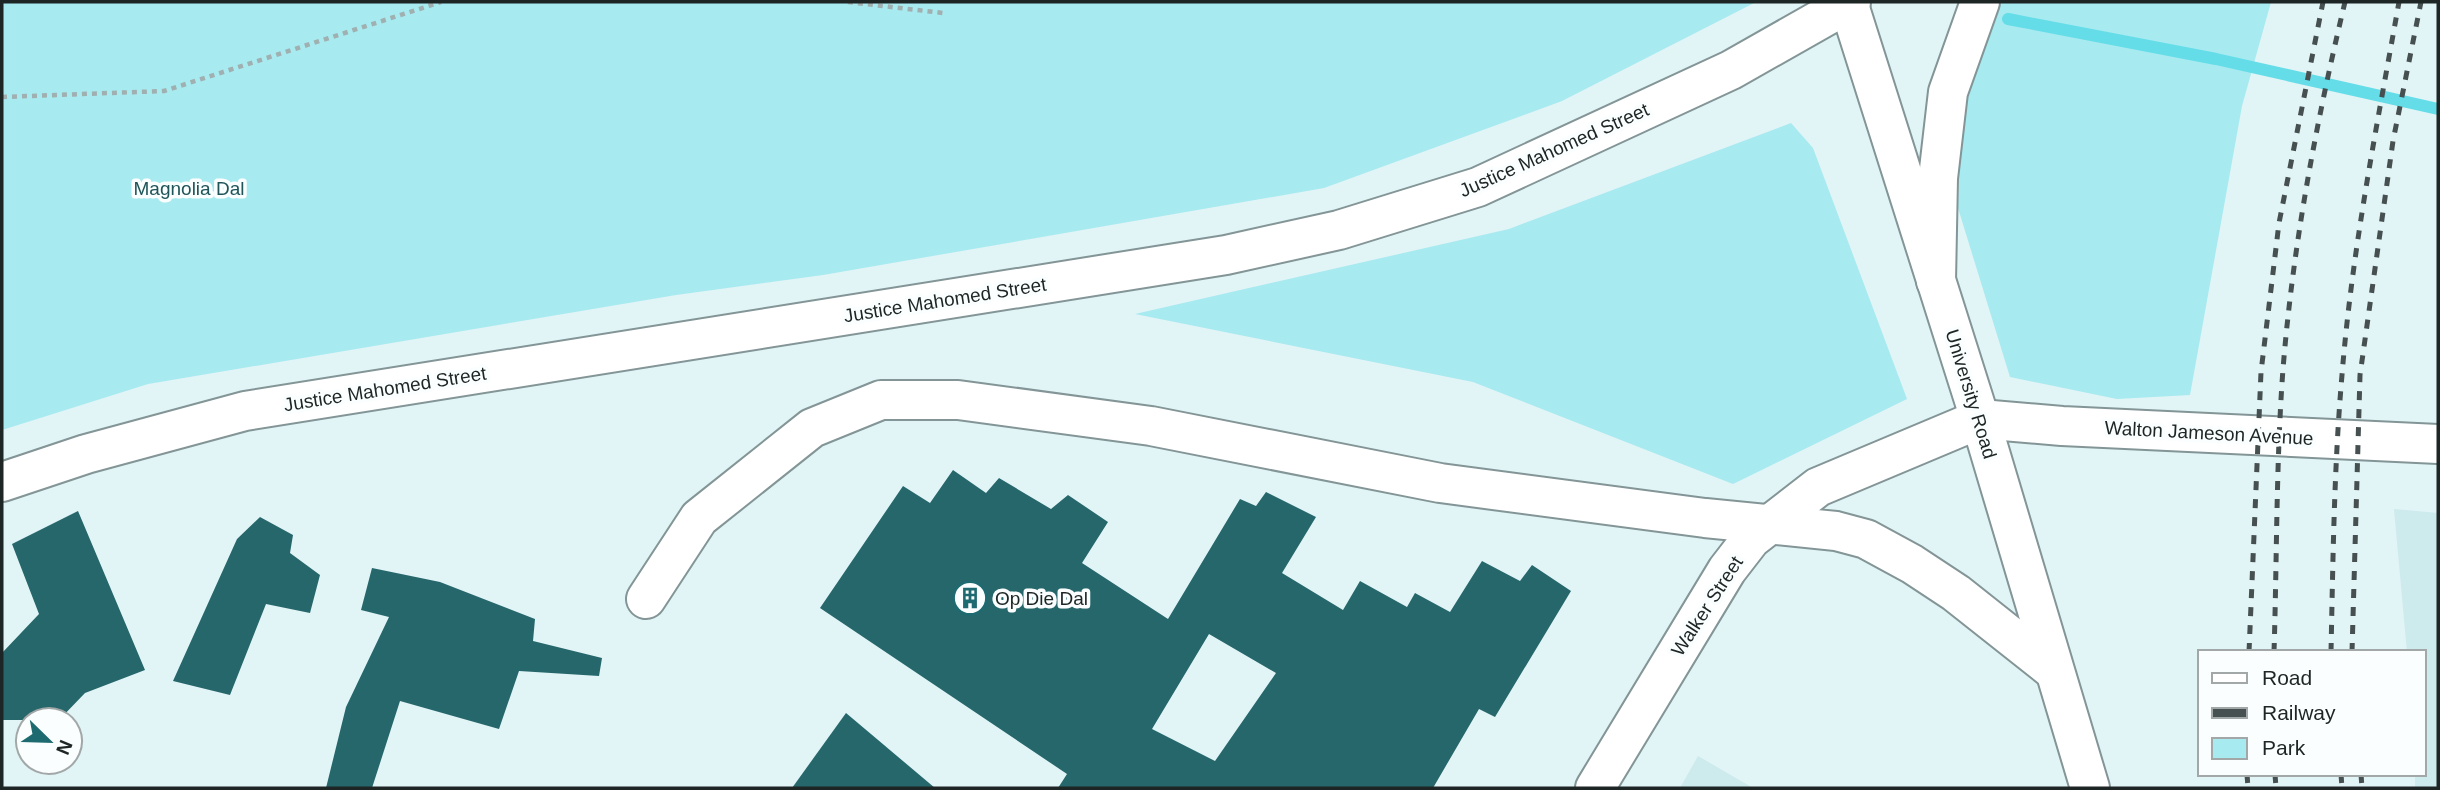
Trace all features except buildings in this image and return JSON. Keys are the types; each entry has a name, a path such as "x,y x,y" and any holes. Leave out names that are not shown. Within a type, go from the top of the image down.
{"main road":[{"name":"University Road","path":"1850,2 1980,419 2052,668 2090,788"},
{"name":"Justice Mahomed Street","path":"2,482 86,454 245,411 1226,255 1339,230 1478,187 1731,70 1850,2"},
{"path":"1936,281 1938,178 1948,92 1980,2"},
{"path":"646,599 699,518 732,489 812,428 881,400 958,400 1137,424 1440,483 1836,531 1866,539 1912,564 1956,593 2052,668"},
{"name":"Walton Jameson Avenue","path":"1980,419 2062,426 2438,444"},
{"name":"Walker Street","path":"1595,788 1727,570 1751,539 1818,487 1980,419"}],"path":[{"path":"2,97 164,91 441,2"},
{"path":"848,2 943,13"}],"shaded area":[{"path":"2394,509 2438,513 2438,788 2415,788 2415,776 2426,776 2426,650 2407,650"},
{"path":"1698,756 1753,788 1680,788"}],"green space":[{"name":"Magnolia Dal","path":"2,2 1756,2 1562,101 1324,188 823,275 676,295 148,384 2,430"},
{"path":"1999,2 2271,2 2242,106 2190,395 2117,399 2010,377 1958,208 1961,90"},
{"path":"1791,123 1813,148 1907,399 1733,484 1473,382 1135,314 1509,229"}],"waterway":[{"path":"2008,19 2216,59 2438,109"}],"railway":[{"path":"2249,650 2261,372 2279,223 2323,2"},
{"path":"2274,650 2279,440 2287,323 2307,184 2345,2"},
{"path":"2331,650 2339,410 2346,328 2366,188 2399,2"},
{"path":"2352,650 2360,375 2393,141 2421,2"},
{"path":"2247,776 2248,788"},
{"path":"2275,776 2276,788"},
{"path":"2341,776 2342,788"},
{"path":"2361,776 2362,788"}],"place":[{"name":"Op Die Dal","path":"970,598"}]}
